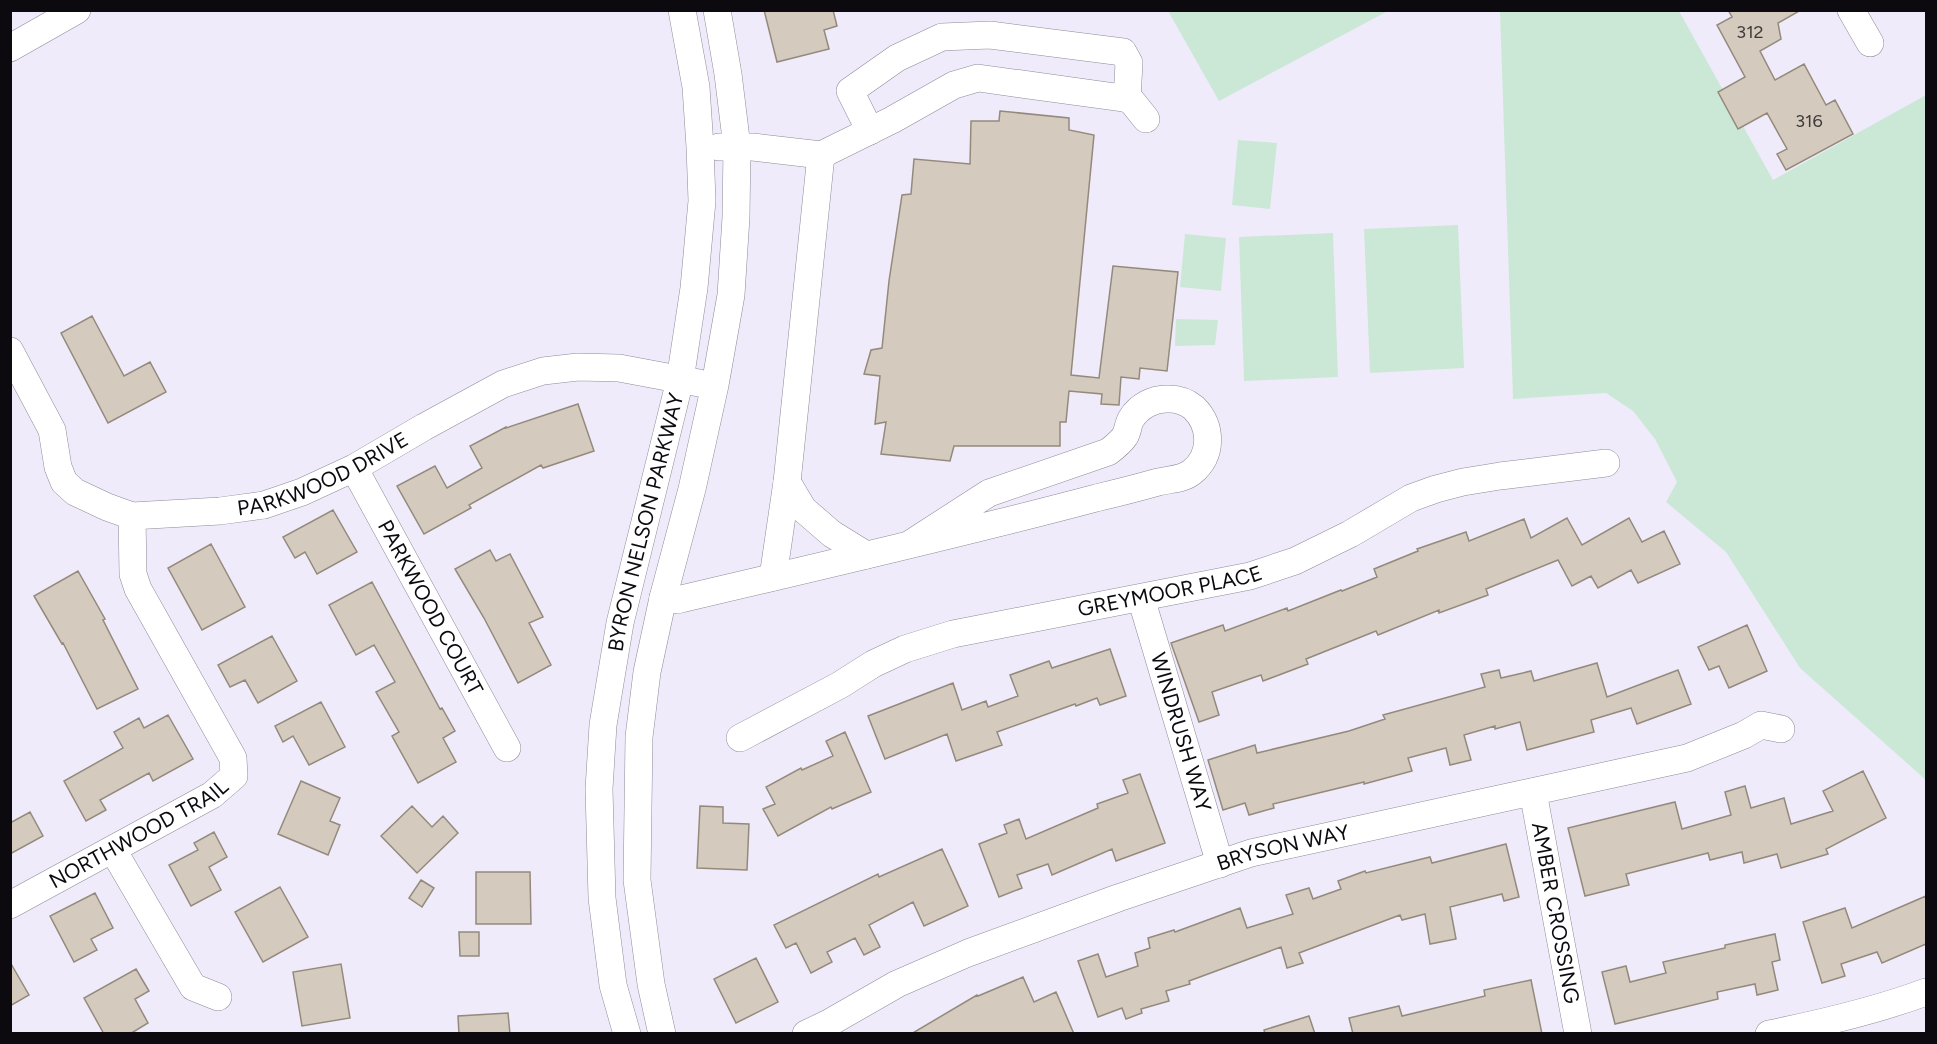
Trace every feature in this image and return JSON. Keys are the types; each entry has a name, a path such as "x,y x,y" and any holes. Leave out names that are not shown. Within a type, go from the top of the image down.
{"street":[{"path":"10,48 77,10"},
{"name":"BYRON NELSON PARKWAY","path":"627,1034 613,985 602,897 600,789 603,725 620,623 680,380 696,267 702,201 700,147 696,87 682,10"},
{"name":"BYRON NELSON PARKWAY","path":"662,1034 651,984 637,880 639,737 645,683 663,598 692,489 715,385 731,295 736,217 737,147 717,10"},
{"path":"1851,10 1870,43"},
{"path":"870,131 850,91 897,58 942,36 990,35 1124,52 1129,63 1127,99"},
{"path":"700,147 753,147 821,155 954,85 978,78 1130,99 1146,119"},
{"path":"773,577 787,482 821,155"},
{"name":"PARKWOOD DRIVE","path":"10,351 52,430 58,467 64,482 75,492 132,516 219,512 264,505 302,492 354,468 503,384 543,371 578,367 619,368 715,385"},
{"path":"663,598 676,600 866,555 1159,482 1179,479 1191,473 1200,464 1206,452 1208,439 1206,426 1200,414 1190,405 1178,399 1164,398 1150,402 1130,420 1126,434 1108,452 989,493 910,544"},
{"name":"GREYMOOR PLACE","path":"740,738 840,685 873,664 905,649 953,634 1141,598 1209,582 1250,576 1295,561 1350,534 1411,498 1436,489 1500,476 1606,463"},
{"name":"PARKWOOD COURT","path":"354,468 507,748"},
{"path":"787,482 803,509 832,534 866,555"},
{"name":"NORTHWOOD TRAIL","path":"10,905 212,795 234,776 233,758 138,590 133,574 132,516"},
{"name":"WINDRUSH WAY","path":"1141,598 1220,864"},
{"name":"BRYSON WAY","path":"823,1030 897,984 969,953 1118,898 1251,853 1687,758 1744,735 1761,725 1781,729"},
{"name":"AMBER CROSSING","path":"1533,792 1578,1034"},
{"path":"113,850 193,987 218,997"},
{"path":"1769,1034 1820,1024 1892,1005 1926,992"}],"green space":[{"path":"1168,11 1388,11 1219,101"},
{"path":"1500,11 1679,11 1773,180 1926,95 1926,780 1800,668 1726,552 1666,502 1677,482 1655,439 1633,411 1606,393 1513,399"},
{"path":"1238,140 1277,143 1270,209 1232,205"},
{"path":"1458,225 1464,368 1370,373 1364,229"},
{"path":"1333,233 1338,377 1244,381 1239,237"},
{"path":"1185,234 1226,238 1221,291 1180,287"},
{"path":"1176,319 1218,320 1215,345 1175,346"}],"building":[{"path":"764,10 833,10 837,26 824,30 829,49 777,62"},
{"path":"1728,10 1801,10 1778,23 1781,39 1760,51 1775,80 1804,64 1826,105 1835,100 1853,134 1786,170 1777,154 1787,149 1767,113 1738,129 1718,92 1745,77 1717,25 1732,17"},
{"path":"1000,111 1069,118 1069,130 1094,135 1071,375 1099,378 1113,266 1178,272 1167,371 1140,368 1139,379 1121,377 1119,405 1101,404 1102,394 1069,391 1066,422 1060,422 1060,446 954,446 950,461 881,454 886,422 875,424 880,376 864,374 871,350 882,348 902,195 911,194 914,159 970,164 971,121 999,121"},
{"path":"92,316 124,376 150,362 166,392 108,423 61,333"},
{"path":"578,404 594,451 543,468 541,465 469,505 471,508 424,534 397,486 435,466 447,488 482,468 470,446 506,427"},
{"path":"333,510 357,552 317,574 305,552 295,558 283,537"},
{"path":"1567,518 1582,545 1629,518 1642,542 1664,531 1680,564 1638,583 1631,570 1598,588 1591,576 1572,586 1558,560 1486,589 1488,595 1439,613 1439,610 1378,635 1376,631 1306,659 1308,664 1263,681 1261,675 1212,692 1219,715 1199,722 1171,643 1223,625 1225,631 1342,591 1377,577 1374,569 1418,551 1417,549 1466,532 1469,541 1524,519 1531,538"},
{"path":"211,544 245,607 202,630 168,568"},
{"path":"490,550 496,561 510,554 543,617 529,623 551,665 518,683 455,569"},
{"path":"78,571 105,619 103,620 138,689 97,709 63,643 34,596"},
{"path":"372,582 440,709 442,708 455,731 443,738 456,762 418,783 392,736 399,732 376,692 395,682 374,645 356,655 329,605"},
{"path":"1747,625 1767,671 1729,688 1719,666 1709,670 1698,647"},
{"path":"272,636 297,681 258,703 245,680 230,687 218,665"},
{"path":"1110,649 1126,696 1100,705 1097,698 1076,706 1075,704 997,732 1002,745 956,761 947,734 885,759 868,716 953,683 962,710 986,701 988,707 1018,696 1010,675 1049,661 1052,668"},
{"path":"1597,663 1607,697 1678,670 1691,704 1637,724 1631,708 1591,720 1594,732 1527,750 1520,722 1495,729 1495,726 1464,735 1471,760 1450,765 1446,748 1408,758 1412,771 1273,804 1274,808 1249,815 1245,803 1223,810 1208,760 1255,745 1257,753 1349,731 1385,719 1383,715 1485,687 1481,674 1499,670 1501,678 1531,671 1534,681"},
{"path":"321,702 345,747 309,765 293,736 283,742 275,726"},
{"path":"168,715 193,759 153,781 149,773 100,800 106,810 86,821 64,781 123,748 114,732 139,718 144,728"},
{"path":"845,732 871,792 832,809 831,807 778,836 763,809 775,804 766,787 801,768 802,770 833,756 826,741"},
{"path":"1863,771 1886,818 1826,849 1828,854 1781,868 1777,854 1744,863 1742,852 1710,860 1708,853 1626,874 1629,885 1585,896 1568,828 1675,802 1682,829 1731,815 1725,792 1745,786 1751,808 1784,798 1791,824 1833,811 1823,791"},
{"path":"1140,774 1165,843 1116,861 1112,849 1052,875 1048,864 1017,875 1022,888 999,897 979,844 1007,833 1004,825 1019,819 1026,839 1098,808 1097,804 1128,793 1123,780"},
{"path":"301,781 340,798 330,821 340,825 328,855 278,834"},
{"path":"412,806 432,827 443,816 458,833 417,873 381,836"},
{"path":"700,806 723,807 723,823 749,824 747,870 697,868"},
{"path":"30,812 43,836 10,854 10,823"},
{"path":"214,832 227,857 209,867 221,890 191,906 169,865 198,850 194,843"},
{"path":"1506,844 1519,897 1504,901 1502,894 1450,907 1456,939 1430,944 1425,914 1402,920 1400,915 1299,953 1303,963 1287,968 1281,947 1189,981 1190,984 1166,991 1169,1001 1141,1009 1142,1013 1126,1019 1122,1008 1098,1017 1078,961 1098,954 1106,977 1138,966 1135,953 1150,948 1148,938 1174,930 1175,932 1240,908 1247,928 1293,914 1286,895 1309,888 1313,899 1341,889 1338,881 1365,871 1366,873 1430,857 1432,863"},
{"path":"942,849 968,906 924,926 913,902 869,925 880,947 864,955 855,938 827,952 832,962 811,973 796,943 786,948 774,925 878,874 879,877"},
{"path":"476,872 530,872 531,924 476,924"},
{"path":"421,880 434,888 422,907 409,898"},
{"path":"280,887 308,937 263,962 235,912"},
{"path":"95,893 113,928 91,939 97,950 74,962 50,916"},
{"path":"1926,896 1926,944 1882,963 1877,952 1841,964 1845,976 1822,983 1803,922 1845,908 1852,928"},
{"path":"459,932 479,932 479,956 460,956"},
{"path":"1775,934 1780,960 1772,962 1778,990 1757,995 1755,984 1717,992 1718,999 1615,1024 1602,972 1626,966 1630,982 1666,973 1663,962"},
{"path":"756,958 778,1002 736,1023 714,979"},
{"path":"10,962 29,995 10,1006"},
{"path":"341,964 350,1018 302,1026 293,972"},
{"path":"136,969 149,991 135,999 148,1023 130,1034 104,1034 84,998"},
{"path":"1023,977 1034,1002 1056,992 1074,1034 911,1034 977,995"},
{"path":"1531,980 1542,1034 1353,1034 1349,1018 1399,1006 1402,1016 1485,996 1484,990"},
{"path":"508,1013 510,1034 459,1034 458,1016"},
{"path":"1309,1016 1315,1034 1265,1034 1264,1030"}]}
